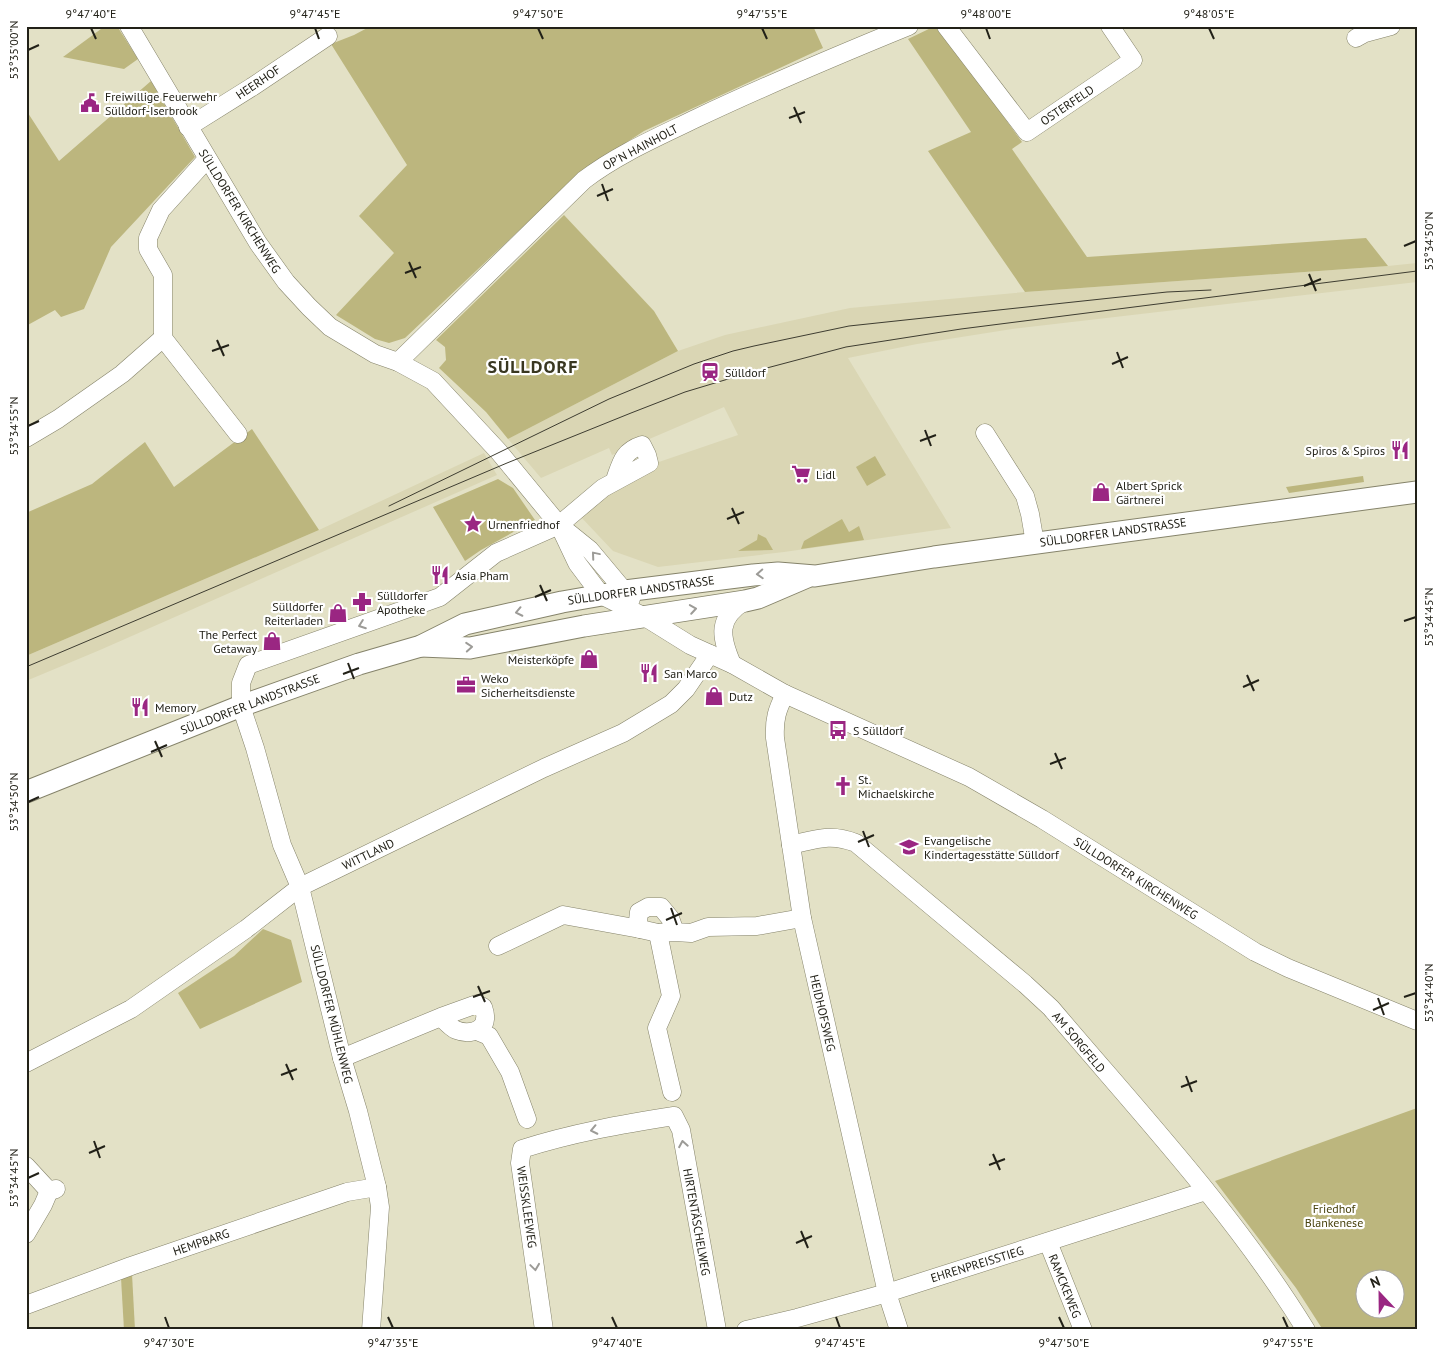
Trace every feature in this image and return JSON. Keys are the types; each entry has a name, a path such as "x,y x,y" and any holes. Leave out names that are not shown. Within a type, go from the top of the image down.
{"main road":[{"name":"SÜLLDORFER LANDSTRASSE","path":"26,792 241,706 359,664 421,646 465,624 601,595 753,575 778,573 809,576 1034,543 1416,496"},
{"name":"SÜLLDORFER LANDSTRASSE","path":"421,646 470,648 577,627 745,601 758,598 809,576"}],"street":[{"name":"SÜLLDORFER KIRCHENWEG","path":"129,26 258,244 280,275 309,308 330,326 375,354 398,362 433,381 500,452 559,525 590,550 645,617"},
{"name":"OP'N HAINHOLT","path":"398,362 584,180 601,167 664,134 734,101 909,26"},
{"name":"OSTERFELD","path":"946,26 1027,132 1133,60 1110,26"},
{"path":"1356,38 1391,26"},
{"name":"HEERHOF","path":"188,127 328,36"},
{"path":"206,158 161,210 148,238 148,249 162,274 163,338 238,434"},
{"path":"26,438 58,419 122,374 163,338"},
{"path":"985,433 1025,496 1030,514 1034,543"},
{"path":"241,706 241,683 248,665 440,597 496,553 559,525 615,480"},
{"name":"SÜLLDORFER KIRCHENWEG","path":"559,525 577,563 601,595 785,694 970,778 1042,819 1255,952 1288,968 1417,1021"},
{"path":"732,664 724,643 724,626 728,614 745,601"},
{"name":"WITTLAND","path":"26,1063 131,1009 246,929 300,887 544,768 624,733 671,704 686,689 710,654"},
{"name":"HEIDHOFSWEG","path":"785,694 774,721 775,738 802,918 886,1293 899,1330"},
{"name":"SÜLLDORFER MÜHLENWEG","path":"241,706 255,748 282,845 300,887 342,1058 358,1111 377,1187 380,1207 371,1330"},
{"name":"AM SORGFELD","path":"791,845 828,837 842,837 856,843 1025,984 1051,1008 1206,1191 1287,1300 1306,1330"},
{"path":"640,929 638,912 648,907 661,907 670,918 666,933 671,996 657,1028 672,1092"},
{"path":"498,946 563,915 666,933 691,933 708,927 757,926 802,918"},
{"path":"342,1058 477,1004 483,1007 486,1019 478,1031"},
{"path":"441,1017 455,1030 478,1031 489,1036 510,1072 527,1119"},
{"name":"WEISSKLEEWEG","path":"544,1330 520,1163 522,1149 563,1137 674,1116"},
{"name":"HIRTENTÄSCHELWEG","path":"674,1116 681,1130 717,1330"},
{"path":"26,1234 53,1190 37,1170"},
{"name":"HEMPBARG","path":"26,1305 130,1266 346,1192 377,1187"},
{"name":"EHRENPREISSTIEG","path":"746,1330 886,1293 1206,1191"},
{"name":"RAMCKEWEG","path":"1048,1242 1082,1330"}],"shaded area":[{"path":"1417,263 1417,282 1012,329 917,344 848,358 951,528 784,552 658,567 613,551 580,516 615,487 653,464 738,435 724,407 612,455 609,448 541,478 508,439 678,351 725,335 850,308 1025,292"},
{"path":"484,453 497,475 26,681 26,656 319,530"}],"green space":[{"path":"105,26 117,26 138,59 124,69 63,57"},
{"path":"371,26 813,26 823,48 644,131 595,163 547,204 405,338 389,343 375,339 336,315 394,253 359,216 407,165 331,44"},
{"path":"938,26 1022,142 1012,149 1087,257 1366,238 1388,266 1025,292 928,151 971,132 908,39"},
{"path":"151,81 195,157 111,247 84,309 61,317 55,310 26,326 26,110 59,161"},
{"path":"564,215 654,311 678,351 508,439 486,412 439,368 446,360 445,347 436,340"},
{"path":"252,429 319,530 26,656 26,513 92,484 145,442 174,487"},
{"path":"875,456 886,475 867,486 856,467"},
{"path":"1363,476 1364,482 1289,493 1286,487"},
{"path":"498,479 513,488 535,520 465,561 433,507"},
{"path":"842,519 849,532 859,526 864,540 801,549 804,541"},
{"path":"758,534 766,538 773,550 738,551 757,540"},
{"path":"263,929 291,940 302,982 200,1029 178,993 234,956"},
{"name":"Friedhof Blankenese","path":"1417,1108 1417,1330 1323,1330 1296,1288 1215,1181"},
{"path":"132,1274 135,1330 124,1330 121,1278"}],"tram line":[{"path":"26,667 507,463 685,392 748,373 846,347 961,329 1417,271"},
{"path":"389,506 609,399 694,364 733,351 849,326 1167,292 1211,290"}],"place":[{"name":"Freiwillige Feuerwehr Sülldorf-Iserbrook","path":"90,103"},
{"name":"Sülldorf","path":"710,372"},
{"name":"Spiros & Spiros","path":"1400,450"},
{"name":"Lidl","path":"801,474"},
{"name":"Albert Sprick Gärtnerei","path":"1101,492"},
{"name":"Urnenfriedhof","path":"473,524"},
{"name":"Asia Pham","path":"440,575"},
{"name":"Sülldorfer Apotheke","path":"362,602"},
{"name":"Sülldorfer Reiterladen","path":"338,613"},
{"name":"The Perfect Getaway","path":"272,641"},
{"name":"Meisterköpfe","path":"589,659"},
{"name":"San Marco","path":"649,673"},
{"name":"Weko Sicherheitsdienste","path":"466,685"},
{"name":"Dutz","path":"714,696"},
{"name":"Memory","path":"140,707"},
{"name":"S Sülldorf","path":"838,730"},
{"name":"St. Michaelskirche","path":"843,786"},
{"name":"Evangelische Kindertagesstätte Sülldorf","path":"909,847"}],"district":[{"name":"SÜLLDORF","path":"533,366"}]}
